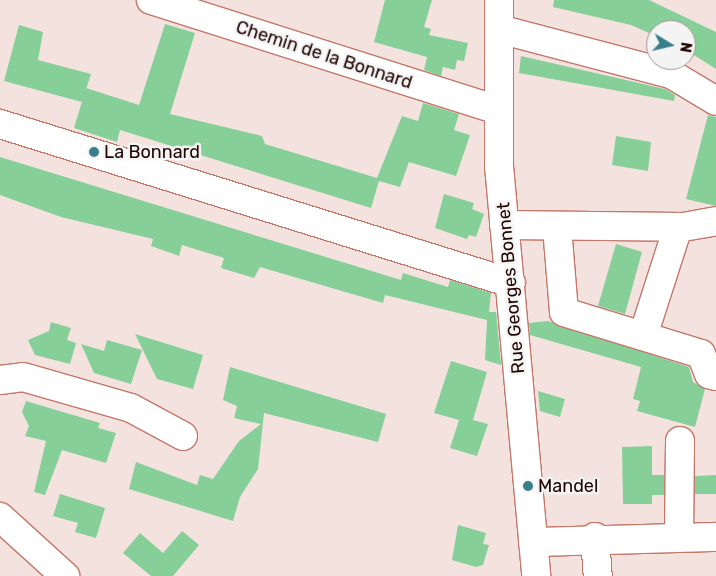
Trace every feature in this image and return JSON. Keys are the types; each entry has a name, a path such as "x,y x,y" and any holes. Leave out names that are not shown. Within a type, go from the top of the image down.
{"street":[{"name":"Chemin de la Bonnard","path":"151,0 497,110"},
{"name":"Rue Georges Bonnet","path":"499,0 497,110 504,226 511,283 536,576"},
{"path":"499,30 671,74 716,101"},
{"path":"0,124 511,283"},
{"path":"504,226 678,227 716,221"},
{"path":"557,227 564,312 701,354 709,374 716,376"},
{"path":"643,336 678,227"},
{"path":"0,380 23,377 131,408 183,436"},
{"path":"679,537 680,440"},
{"path":"0,517 38,565 65,576"},
{"path":"533,542 595,537 716,536"},
{"path":"595,537 598,576"}],"building":[{"path":"385,0 432,0 424,27 431,29 429,35 468,43 464,61 457,60 455,70 443,67 441,76 424,70 427,57 374,42"},
{"path":"554,0 649,0 691,20 646,20 646,32 631,25 553,7"},
{"path":"696,22 716,32 716,69 696,56"},
{"path":"165,24 195,33 170,114 262,136 265,144 377,178 402,116 418,121 423,103 459,114 454,130 470,135 456,176 409,162 400,187 379,181 371,208 120,130 117,142 74,128 86,88 139,105"},
{"path":"19,25 43,32 38,60 91,74 82,102 4,81"},
{"path":"521,56 665,89 675,95 674,101 519,73"},
{"path":"708,115 716,117 716,206 686,199"},
{"path":"616,136 651,142 648,171 612,165"},
{"path":"0,157 401,280 403,273 448,287 450,280 491,293 489,312 496,312 501,365 485,360 487,320 385,295 383,303 260,267 254,278 221,268 224,258 182,245 179,256 151,246 153,239 61,217 0,195"},
{"path":"444,194 474,203 472,209 484,214 476,237 469,235 467,239 435,228"},
{"path":"616,244 642,252 625,314 598,306"},
{"path":"548,321 689,367 693,382 705,389 695,427 637,411 640,401 633,399 641,367 530,335 529,323"},
{"path":"51,322 71,328 67,340 76,343 70,364 35,355 28,340 49,331"},
{"path":"135,334 203,355 193,389 157,379"},
{"path":"107,340 142,350 131,384 94,373 81,344 104,351"},
{"path":"451,361 487,372 473,420 488,424 477,456 450,448 459,420 434,413"},
{"path":"230,367 386,414 378,442 264,413 258,469 240,497 233,521 129,489 136,462 197,485 200,475 213,479 239,441 261,424 234,418 237,406 223,400"},
{"path":"538,391 565,399 560,417 540,411"},
{"path":"26,401 100,423 98,428 116,433 106,463 62,450 45,495 34,492 46,441 25,436 29,426 22,412"},
{"path":"652,446 652,475 664,475 664,495 652,495 652,504 623,504 622,447"},
{"path":"716,475 716,494 695,494 695,476"},
{"path":"60,494 105,508 96,538 75,532 78,523 53,516"},
{"path":"458,525 486,533 483,544 489,545 483,565 476,567 452,560"},
{"path":"182,531 199,545 173,576 151,576 123,553 140,533 163,553"}],"place":[{"name":"La Bonnard","path":"94,152"},
{"name":"Mandel","path":"528,486"}]}
